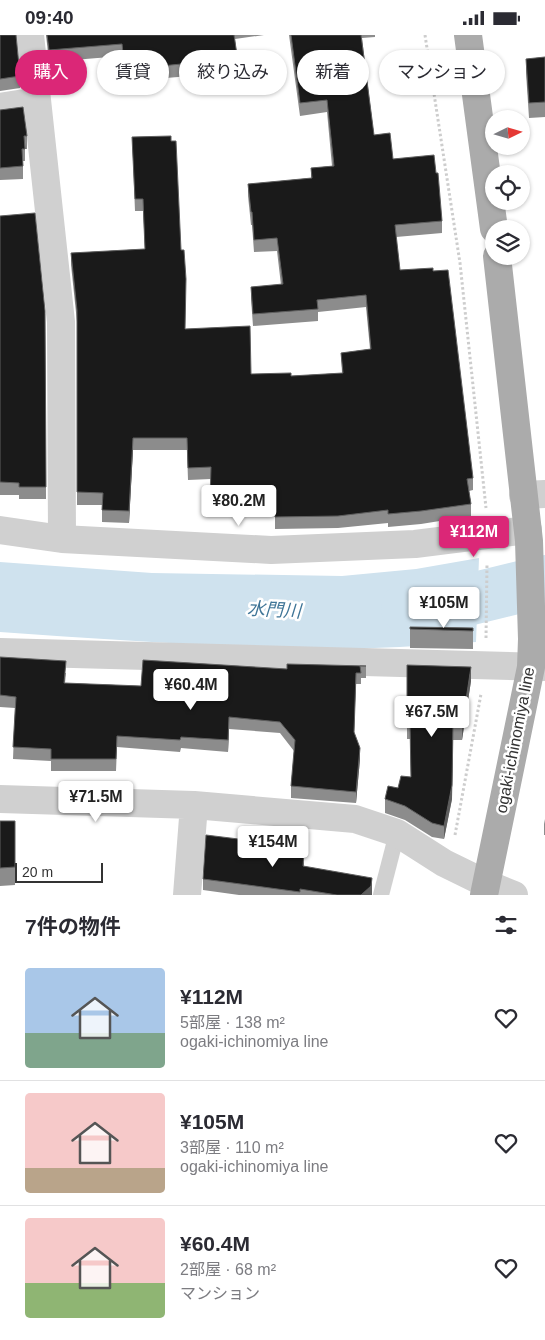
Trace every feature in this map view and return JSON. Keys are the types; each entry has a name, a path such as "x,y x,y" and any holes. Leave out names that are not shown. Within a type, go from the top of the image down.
{"main road":[{"path":"468,35 493,220"},
{"name":"ogaki-ichinomiya line","path":"486,890 538,667 532,639 529,536 534,495 498,265"}],"street":[{"path":"30,35 61,322 62,539"},
{"path":"0,107 37,101"},
{"path":"0,530 62,539 271,550 415,544 487,544 529,536"},
{"path":"0,652 486,658 538,667"},
{"path":"0,799 194,805 355,819 397,833 486,890 514,895"},
{"path":"187,895 194,805"}],"lane":[{"path":"381,895 397,833"}],"path":[{"path":"425,35 460,263 486,516 487,544 486,658 449,865"}],"water":[{"name":"水門川","path":"479,558 476,642 374,648 327,648 234,646 0,632 0,562 152,573 342,576 416,569"}],"building":[{"path":"0,35 16,35 17,50 15,50 15,77 0,79"},
{"path":"47,35 234,35 236,50 179,50 179,64 169,65 169,50 123,50 122,44 49,50"},
{"path":"291,35 361,35 363,50 297,50 297,80"},
{"path":"545,57 545,102 529,103 526,59"},
{"path":"299,95 369,95 374,135 390,133 393,159 434,155 436,173 438,173 442,221 395,225 400,270 433,268 433,271 448,270 473,478 467,479 471,504 388,514 388,510 338,516 275,517 275,500 210,500 211,467 188,468 187,438 133,438 129,511 102,510 103,493 77,492 77,310 71,253 145,249 143,199 135,199 132,137 171,136 171,141 176,141 181,250 184,250 186,279 185,329 250,326 251,374 291,373 291,376 343,373 341,353 371,349 366,295 317,300 318,309 253,314 251,287 283,284 277,238 254,240 248,184 312,178 311,168 334,166 327,100 300,103"},
{"path":"23,107 27,136 24,136 25,149 22,149 23,166 0,168 0,110"},
{"path":"35,213 45,311 46,487 19,487 19,483 0,482 0,216"},
{"path":"410,627 473,628 473,631 410,629"},
{"path":"0,657 66,661 64,683 141,686 143,660 287,669 287,664 366,666 360,666 361,673 356,673 354,732 360,748 356,792 291,786 295,740 280,722 229,717 228,740 181,737 180,740 117,736 116,759 51,759 51,749 13,747 16,697 0,695"},
{"path":"407,665 471,667 462,726 453,726 452,785 444,826 432,823 405,806 385,799 388,786 398,788 401,776 411,777 410,725 407,725"},
{"path":"0,821 15,821 15,867 0,868"},
{"path":"206,835 295,846 295,851 304,852 303,866 372,878 371,886 361,895 337,895 300,889 300,892 203,879"}],"waterway":[{"name":"水門川","path":"407,608 463,601 545,581"}]}
